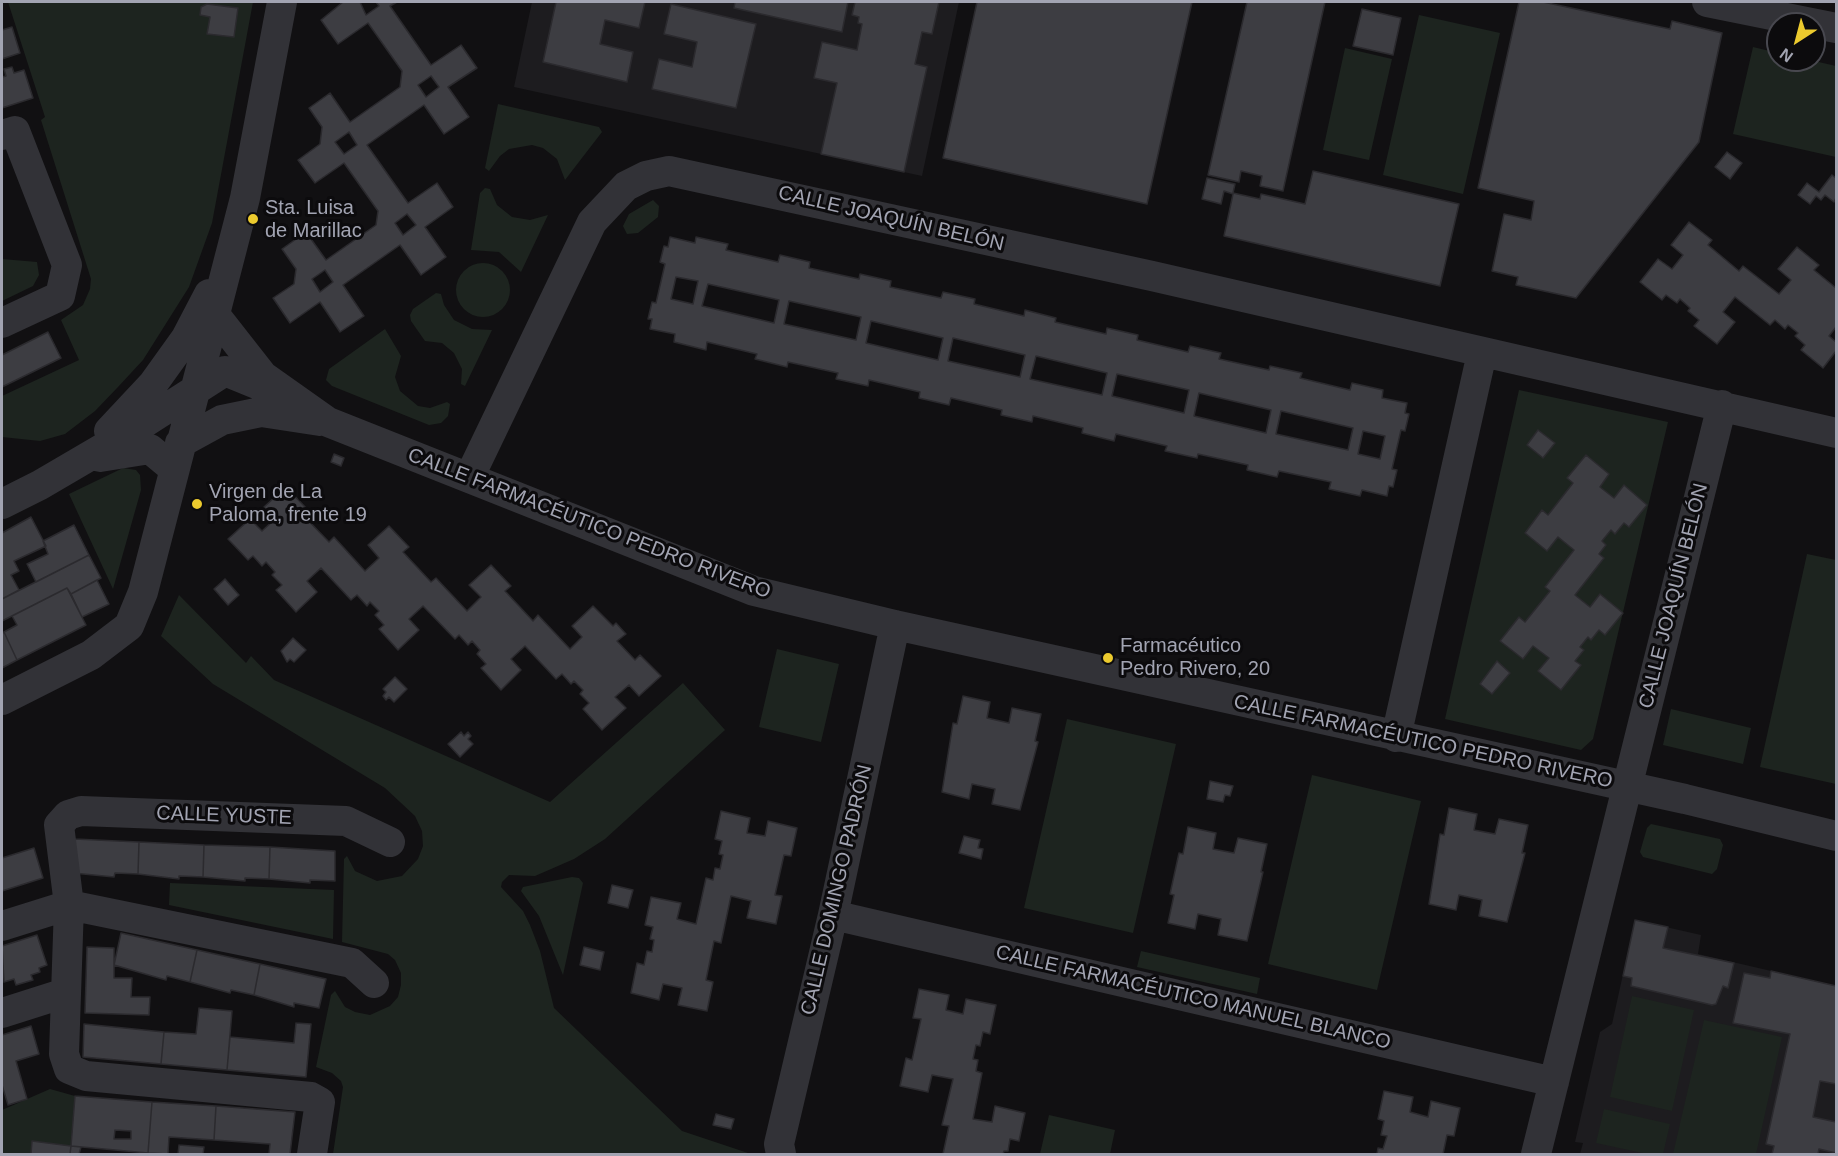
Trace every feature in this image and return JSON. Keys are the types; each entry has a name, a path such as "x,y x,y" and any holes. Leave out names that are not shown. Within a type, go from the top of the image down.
{"street":[{"path":"2,700 91,656 129,626 143,592 245,198 282,2"},
{"path":"1707,2 1836,28"},
{"path":"2,135 15,131 67,265 60,296 2,323"},
{"name":"CALLE JOAQUÍN BELÓN","path":"469,478 592,222 626,186 646,176 669,171 1152,276 1482,354 1722,405 1836,433"},
{"path":"79,460 153,384 186,338 230,254"},
{"name":"CALLE FARMACÉUTICO PEDRO RIVERO","path":"216,316 263,376 328,422 754,591 895,625 1627,787 1836,836"},
{"path":"1396,737 1482,354"},
{"name":"CALLE FARMACÉUTICO PEDRO RIVERO","path":"194,388 225,371 293,399"},
{"path":"3,499 40,485 122,436 194,388"},
{"name":"CALLE JOAQUÍN BELÓN","path":"1536,1155 1722,405"},
{"name":"CALLE FARMACÉUTICO PEDRO RIVERO","path":"177,456 222,420 261,412 328,422"},
{"path":"79,460 150,449 177,456"},
{"name":"CALLE DOMINGO PADRÓN","path":"781,1155 779,1144 833,915 895,625"},
{"name":"CALLE YUSTE","path":"69,905 59,825 68,815 81,811 346,821 390,842"},
{"path":"69,905 64,1054 69,1069 86,1076 311,1097 320,1102 312,1155"},
{"path":"2,926 69,905 352,963 374,983"},
{"name":"CALLE FARMACÉUTICO MANUEL BLANCO","path":"833,915 1554,1082"},
{"path":"2,1013 65,993"}],"shaded area":[{"path":"8,2 253,2 212,223 189,287 143,360 95,411 65,434 40,441 2,437 2,396 79,360 61,320 83,305 90,289 91,279 41,120 45,117"},
{"path":"532,2 959,2 922,176 514,87"},
{"path":"1419,15 1500,33 1463,194 1383,175"},
{"path":"1753,47 1766,50 1766,72 1826,72 1826,64 1836,66 1836,157 1733,134"},
{"path":"1345,48 1392,59 1369,160 1323,150"},
{"path":"498,104 599,127 602,132 565,180 557,159 543,148 532,145 509,149 500,156 489,171 485,168"},
{"path":"485,188 490,189 497,205 512,217 530,220 548,215 521,272 499,252 471,250 480,193"},
{"path":"653,200 659,206 658,217 638,233 627,234 623,226 629,214"},
{"path":"2,259 37,262 39,275 33,286 2,301"},
{"path":"483,263 493,265 502,271 508,280 510,290 508,300 502,309 493,315 483,317 473,315 464,309 458,300 456,290 458,280 464,271 473,265"},
{"path":"436,293 441,294 444,305 454,320 472,329 492,330 465,386 461,384 462,369 454,353 442,343 425,341 411,321 410,315 413,309"},
{"path":"385,329 401,356 395,377 400,391 418,406 430,408 447,402 450,404 448,416 441,423 429,425 332,386 326,380 329,369"},
{"path":"1519,390 1668,422 1593,739 1581,750 1445,719"},
{"path":"123,468 136,470 140,475 141,490 113,589 69,494"},
{"path":"1807,554 1836,560 1836,784 1760,767"},
{"path":"179,595 246,663 251,656 274,680 550,802 683,683 725,730 605,839 574,859 535,876 509,875 502,882 501,887 523,911 530,925 540,951 554,1008 682,1131 751,1154 333,1154 343,1087 341,1081 332,1073 316,1067 331,995 335,991 345,1007 370,1015 390,1006 398,997 401,985 401,973 395,960 388,954 342,942 344,859 347,856 355,871 377,881 402,876 418,859 423,846 422,831 415,816 385,788 213,684 161,636"},
{"path":"777,649 839,664 821,742 759,727"},
{"path":"1671,709 1751,728 1743,764 1663,745"},
{"path":"1067,719 1176,744 1133,933 1024,908"},
{"path":"1312,775 1421,801 1377,990 1268,964"},
{"path":"1651,824 1720,839 1723,845 1717,869 1712,874 1643,857 1640,852 1647,828"},
{"path":"572,877 579,878 583,883 563,975 539,916 521,891 523,887"},
{"path":"170,883 334,890 333,939 169,905"},
{"path":"1635,920 1701,935 1698,954 1836,986 1836,1154 1580,1154 1583,1143 1575,1142 1600,1032 1612,1024"},
{"path":"1141,951 1260,978 1257,994 1137,967"},
{"path":"1632,996 1694,1010 1672,1111 1610,1097"},
{"path":"1704,1020 1782,1037 1756,1154 1673,1154"},
{"path":"50,1089 75,1096 71,1146 33,1141 31,1154 2,1154 2,1110"},
{"path":"1604,1109 1670,1124 1663,1154 1647,1154 1596,1143"},
{"path":"1049,1115 1115,1130 1110,1154 1040,1154"}],"building":[{"path":"343,2 360,2 366,15 379,6 376,2 397,2 390,6 431,65 461,45 477,68 448,87 469,117 444,134 424,105 367,145 408,203 437,183 453,207 425,227 446,257 421,275 400,245 343,285 364,316 340,332 320,302 290,323 273,298 294,284 296,269 282,249 306,232 326,260 376,225 378,211 344,163 315,183 298,160 320,144 322,127 309,108 330,93 350,122 400,87 402,71 368,23 338,44 321,20","holes":["431,76 439,87 426,97 418,85","349,132 357,145 344,154 335,142","407,214 416,225 403,235 395,223","325,270 333,282 320,292 312,279"]},
{"path":"556,2 645,2 639,28 605,20 600,44 633,52 627,82 543,62"},
{"path":"735,2 848,2 842,32 734,8"},
{"path":"855,2 939,2 932,34 922,32 915,64 927,67 904,172 821,154 837,83 814,78 822,42 857,50 862,24 858,23 859,17 852,15"},
{"path":"977,2 1192,2 1147,204 943,158"},
{"path":"1247,2 1325,2 1283,191 1260,186 1262,176 1241,171 1239,182 1208,175"},
{"path":"1519,2 1543,2 1670,29 1672,21 1722,33 1699,142 1576,298 1516,285 1518,277 1492,271 1504,214 1531,220 1534,201 1478,188"},
{"path":"207,4 238,8 234,37 207,34 210,17 200,15 201,7"},
{"path":"671,4 756,24 736,108 652,89 659,59 692,67 697,42 664,34"},
{"path":"1362,9 1401,18 1393,55 1353,46"},
{"path":"12,27 20,53 2,59 2,30"},
{"path":"12,67 14,73 24,70 33,98 2,108 2,77 6,76 4,69"},
{"path":"1727,152 1742,163 1730,179 1715,167"},
{"path":"1313,171 1459,204 1440,286 1224,236 1233,194 1224,191 1221,204 1202,199 1207,178 1235,184 1233,193 1260,199 1261,194 1305,204"},
{"path":"1832,175 1836,178 1834,202 1825,195 1821,200 1816,196 1810,204 1798,195 1807,183 1819,192"},
{"path":"1689,222 1712,240 1708,245 1739,271 1743,266 1779,294 1791,280 1778,269 1797,247 1819,265 1814,270 1836,288 1836,327 1829,336 1836,342 1836,351 1823,368 1801,350 1805,345 1795,336 1798,333 1788,325 1785,329 1775,320 1770,325 1735,297 1723,312 1735,322 1717,344 1694,326 1699,320 1688,311 1690,308 1680,299 1677,303 1666,295 1662,300 1640,282 1658,259 1672,269 1683,255 1671,245"},
{"path":"670,237 695,243 696,237 728,244 726,250 778,262 780,255 810,262 809,268 859,279 860,274 891,281 890,287 941,298 943,292 975,299 974,304 1024,316 1025,310 1056,318 1055,322 1106,334 1107,328 1138,335 1137,340 1188,352 1190,346 1221,353 1219,359 1269,370 1270,366 1302,373 1300,378 1350,390 1352,383 1383,390 1382,398 1407,403 1405,413 1409,414 1405,431 1401,430 1392,469 1397,470 1393,487 1389,486 1387,496 1362,490 1360,496 1329,489 1331,482 1279,471 1277,477 1247,470 1248,465 1198,454 1197,458 1165,451 1167,446 1116,434 1114,441 1082,433 1083,428 1033,416 1032,422 1001,415 1002,410 951,398 949,405 919,398 920,392 869,380 868,386 836,379 838,373 788,362 787,367 755,359 757,354 707,342 706,350 674,342 675,334 650,329 652,319 648,319 652,302 656,303 665,264 660,262 664,246 668,247","holes":["676,277 698,281 693,304 671,299","708,284 779,300 774,323 702,306","789,301 861,317 856,340 784,324","871,321 943,338 938,360 866,343","953,338 1025,355 1020,377 948,361","1036,356 1107,373 1102,395 1030,379","1117,374 1189,390 1184,413 1112,396","1199,393 1271,410 1266,433 1194,416","1281,411 1353,428 1348,450 1276,434","1363,431 1385,436 1380,459 1358,454"]},
{"path":"48,332 61,358 2,387 2,355"},
{"path":"1538,430 1555,443 1543,458 1527,445"},
{"path":"334,454 344,458 341,466 331,462"},
{"path":"1586,455 1609,474 1600,487 1614,498 1624,485 1647,505 1629,527 1624,523 1615,534 1611,530 1602,541 1606,545 1599,554 1604,558 1575,595 1590,607 1600,594 1623,613 1605,635 1599,630 1591,640 1588,637 1580,647 1584,650 1575,661 1581,665 1561,690 1538,671 1549,658 1533,646 1523,659 1500,641 1519,617 1525,622 1550,591 1545,587 1574,550 1558,537 1547,551 1525,533 1542,510 1548,515 1573,483 1567,478"},
{"path":"286,487 306,508 301,513 329,542 334,537 365,571 379,558 368,545 389,526 409,547 403,552 431,582 436,578 467,611 481,597 469,585 491,565 511,586 505,591 533,621 538,615 570,649 582,637 572,626 593,606 613,626 616,623 626,634 617,641 635,660 640,655 661,676 639,696 629,685 615,697 626,708 602,730 583,709 589,703 580,694 583,690 574,681 571,684 562,674 556,679 525,646 511,659 521,670 501,690 481,668 486,664 477,654 480,650 472,641 468,645 459,635 455,639 423,606 409,619 419,630 398,650 379,629 384,625 375,615 379,611 370,602 367,606 357,595 351,600 321,568 307,581 317,592 296,612 276,590 282,585 272,575 275,572 266,562 262,566 253,556 248,560 228,539 250,519 262,531 275,519 264,507"},
{"path":"31,517 46,546 14,561 19,571 11,575 19,590 2,599 2,533"},
{"path":"74,525 89,555 36,582 27,564 48,554 43,541"},
{"path":"89,555 101,578 71,594 67,588 2,621 2,599"},
{"path":"225,579 239,595 228,605 214,589"},
{"path":"97,580 109,604 82,617 71,594"},
{"path":"67,588 86,625 17,660 4,632 17,625 12,616"},
{"path":"4,632 17,660 2,668 2,633"},
{"path":"293,638 306,650 294,662 290,659 287,662 281,651"},
{"path":"1497,661 1510,673 1492,694 1480,684"},
{"path":"395,677 407,689 394,702 389,697 386,700 383,696 386,692 383,689"},
{"path":"963,696 990,702 987,718 1009,723 1012,708 1041,714 1035,741 1038,742 1020,810 992,804 995,789 972,784 969,799 942,792 953,723 957,724"},
{"path":"461,732 464,736 468,732 471,736 468,739 473,744 460,757 448,744"},
{"path":"1210,781 1233,786 1230,796 1225,795 1223,802 1207,799"},
{"path":"1449,808 1477,814 1474,830 1495,834 1499,819 1528,825 1522,853 1525,853 1507,922 1479,916 1482,900 1459,895 1456,910 1429,904 1440,834 1444,835"},
{"path":"721,811 750,818 747,833 765,836 768,821 797,828 791,856 784,855 775,895 782,896 776,924 747,918 751,901 731,896 721,943 714,941 706,980 713,982 707,1011 678,1005 682,988 663,984 659,1000 631,993 637,963 644,965 647,951 652,952 654,940 650,939 653,927 645,925 651,897 681,903 677,919 696,924 706,878 713,880 715,868 720,869 723,855 719,854 722,841 715,839"},
{"path":"1188,827 1216,833 1213,849 1234,853 1238,838 1267,844 1247,941 1218,935 1221,919 1198,914 1195,929 1168,923 1174,895 1170,894 1179,853 1183,854"},
{"path":"964,836 980,840 978,848 983,849 981,859 959,853"},
{"path":"75,839 139,842 138,874 115,873 114,877 73,873"},
{"path":"139,842 204,845 203,877 179,876 179,879 138,874"},
{"path":"204,845 270,847 269,879 245,878 245,881 203,877"},
{"path":"270,847 335,851 335,881 310,880 310,883 269,879"},
{"path":"34,848 43,878 2,891 2,858"},
{"path":"612,885 633,890 628,908 608,903"},
{"path":"1635,920 1668,927 1663,948 1734,963 1728,988 1723,986 1716,1004 1712,1005 1631,986 1632,978 1623,976"},
{"path":"121,933 197,950 190,982 167,976 166,980 114,965"},
{"path":"37,935 47,965 39,968 40,972 31,975 33,980 16,985 14,979 4,982 2,946"},
{"path":"87,947 114,948 114,978 132,978 131,997 150,997 149,1015 85,1013"},
{"path":"584,947 604,952 600,970 580,965"},
{"path":"197,950 260,964 254,995 231,990 230,993 190,982"},
{"path":"260,964 326,979 319,1008 294,1003 294,1007 254,995"},
{"path":"1771,971 1836,986 1836,1084 1820,1081 1813,1117 1836,1122 1836,1153 1819,1149 1818,1154 1772,1154 1774,1146 1766,1144 1790,1034 1733,1023 1744,973 1770,978"},
{"path":"919,989 949,995 946,1010 963,1014 966,999 996,1005 990,1034 983,1032 980,1046 976,1045 973,1059 978,1060 976,1071 982,1073 973,1119 992,1122 995,1106 1025,1113 1019,1141 1010,1139 1008,1151 1004,1151 1003,1154 943,1154 949,1126 942,1125 953,1079 932,1075 928,1092 900,1086 906,1058 912,1060 921,1019 913,1018"},
{"path":"199,1008 232,1011 227,1070 161,1064 164,1032 196,1034"},
{"path":"296,1023 311,1024 306,1077 227,1070 230,1037 294,1043"},
{"path":"84,1024 164,1032 161,1064 83,1057"},
{"path":"31,1026 39,1054 16,1061 27,1099 8,1105 2,1085 2,1035"},
{"path":"1384,1091 1413,1097 1410,1112 1428,1117 1431,1101 1460,1108 1454,1136 1447,1135 1443,1154 1377,1154 1378,1148 1383,1149 1387,1136 1381,1135 1384,1121 1378,1119"},
{"path":"75,1096 152,1102 148,1153 71,1146","holes":["115,1130 131,1131 131,1139 114,1139"]},
{"path":"152,1102 216,1106 214,1140 169,1137 168,1154 148,1153"},
{"path":"216,1106 295,1112 290,1154 269,1154 270,1144 214,1140"},
{"path":"716,1114 734,1119 731,1129 713,1125"},
{"path":"32,1141 71,1146 70,1154 31,1154"},
{"path":"179,1145 204,1147 203,1154 178,1154"},
{"path":"71,1146 81,1147 79,1154 70,1154"}],"place":[{"name":"Sta. Luisa de Marillac","path":"253,219"},
{"name":"Virgen de La Paloma, frente 19","path":"197,504"},
{"name":"Farmacéutico Pedro Rivero, 20","path":"1108,658"}]}
